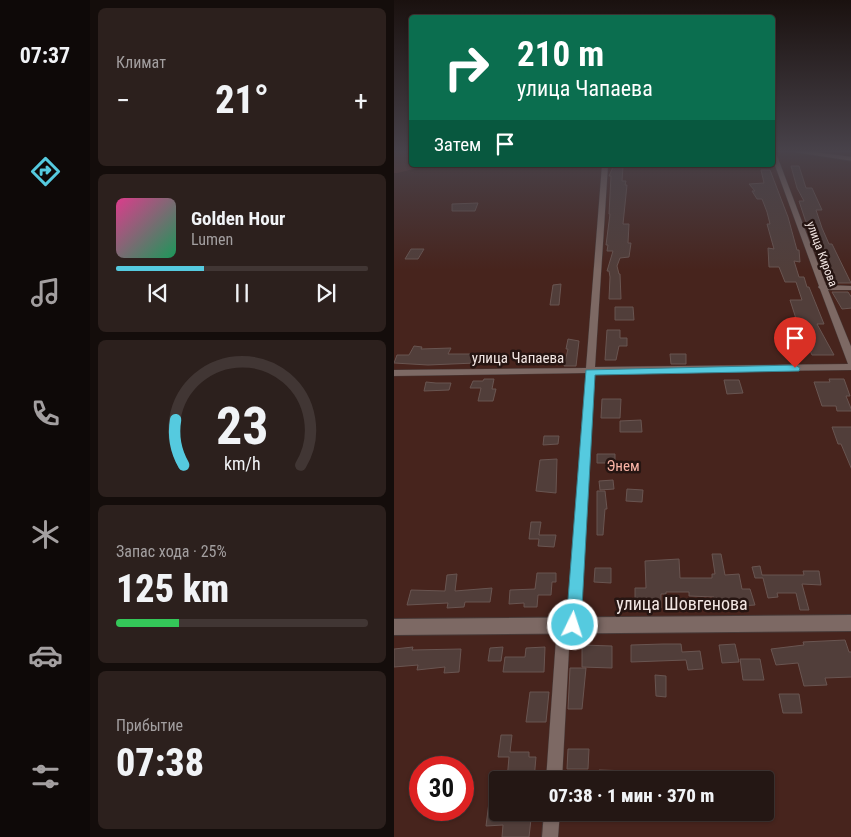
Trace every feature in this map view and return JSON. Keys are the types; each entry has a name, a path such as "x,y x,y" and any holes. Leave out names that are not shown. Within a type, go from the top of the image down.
{"street":[{"path":"555,771 569,625 603,191"},
{"name":"улица Кирова","path":"787,191 851,363"},
{"path":"822,288 851,288"},
{"name":"улица Чапаева","path":"394,373 851,368"},
{"name":"улица Шовгенова","path":"394,627 851,623"},
{"path":"550,837 551,821"}],"green space":[{"name":"Энем","path":"394,191 851,191 851,837 394,837"}],"building":[{"path":"610,191 626,191 623,224 629,224 628,243 631,243 629,257 620,258 617,266 620,274 621,299 609,299 610,277 609,271 607,271 613,251 607,251 608,245 606,245"},
{"path":"752,191 778,191 788,217 797,250 799,250 800,262 794,261 799,277 804,277 807,287 809,287 824,324 817,324 834,355 812,355 799,328 790,300 802,300 796,282 785,282 779,267 769,267 768,248 774,249 767,224 770,224 762,199 757,199"},
{"path":"799,191 813,191 822,210 816,210 822,228 851,283 828,283 824,273 834,273 826,256 817,256 799,201 804,201"},
{"path":"478,203 475,211 452,211 452,204"},
{"path":"411,249 424,249 418,259 405,259"},
{"path":"561,284 559,305 550,305 553,285"},
{"path":"832,292 848,292 852,298 852,308 842,309"},
{"path":"615,307 633,307 634,320 615,320"},
{"path":"607,330 620,330 620,338 627,338 627,346 619,346 616,360 605,360"},
{"path":"568,339 579,341 576,366 564,366"},
{"path":"414,346 422,347 421,349 451,348 448,354 501,354 499,362 428,365 394,363 397,355 409,355"},
{"path":"670,354 686,354 686,364 671,364"},
{"path":"484,379 494,379 492,389 496,389 493,401 478,401 481,388 470,388 473,381 483,381"},
{"path":"829,379 844,379 850,396 846,396 852,411 837,411 836,406 822,406 814,382 830,382"},
{"path":"724,380 739,380 743,393 727,394"},
{"path":"426,382 451,383 449,390 424,391"},
{"path":"602,399 621,399 620,418 601,418"},
{"path":"641,420 642,432 620,432 620,421"},
{"path":"832,427 852,427 852,470 841,444 838,444"},
{"path":"544,436 559,436 558,444 543,445"},
{"path":"597,454 615,454 615,463 597,463"},
{"path":"557,459 556,493 536,491 540,460"},
{"path":"613,480 614,489 600,490 599,481"},
{"path":"627,489 643,490 642,502 626,501"},
{"path":"597,491 605,491 607,509 605,509 603,535 597,535"},
{"path":"531,522 541,522 539,535 556,535 554,547 538,546 539,539 529,539"},
{"path":"712,554 721,554 725,575 739,574 742,589 750,589 755,605 740,606 739,603 715,602 714,597 689,596 689,592 666,592 666,594 661,594 661,608 635,608 635,588 646,588 645,561 679,559 680,578 712,578 712,574 715,574"},
{"path":"760,566 762,575 804,575 803,571 819,571 821,585 802,584 809,610 800,610 796,593 777,593 778,597 768,598 763,578 755,578 752,567"},
{"path":"595,568 611,568 611,583 594,582"},
{"path":"537,573 556,573 556,582 552,582 551,595 538,595 537,607 524,607 524,603 509,604 510,590 535,589"},
{"path":"457,574 455,591 492,588 490,602 465,602 464,607 447,608 448,603 407,605 411,590 445,591 447,575"},
{"path":"845,640 849,652 852,652 852,677 825,678 827,685 804,686 798,663 776,665 771,649 804,645 803,642"},
{"path":"681,644 682,652 700,651 703,669 688,670 686,660 631,662 631,645"},
{"path":"735,644 739,662 722,663 719,645"},
{"path":"582,645 612,646 612,668 582,667"},
{"path":"413,647 412,650 461,649 459,672 444,673 445,667 417,670 418,665 394,667 394,649"},
{"path":"503,647 501,661 488,661 490,648"},
{"path":"545,647 544,672 503,672 505,657 525,657 526,648"},
{"path":"740,659 760,659 764,680 743,680"},
{"path":"570,668 586,668 582,709 568,709"},
{"path":"655,675 666,676 666,697 656,696"},
{"path":"530,692 549,692 546,722 526,722"},
{"path":"779,694 799,694 802,713 783,713"},
{"path":"501,735 512,735 510,752 529,752 529,757 536,757 535,771 508,771 509,757 498,757"},
{"path":"568,749 589,749 588,769 567,769"},
{"path":"489,802 489,821 531,821 529,837 502,837 503,825 486,826"}],"route":[{"path":"573,625 590,372 795,368"}]}
